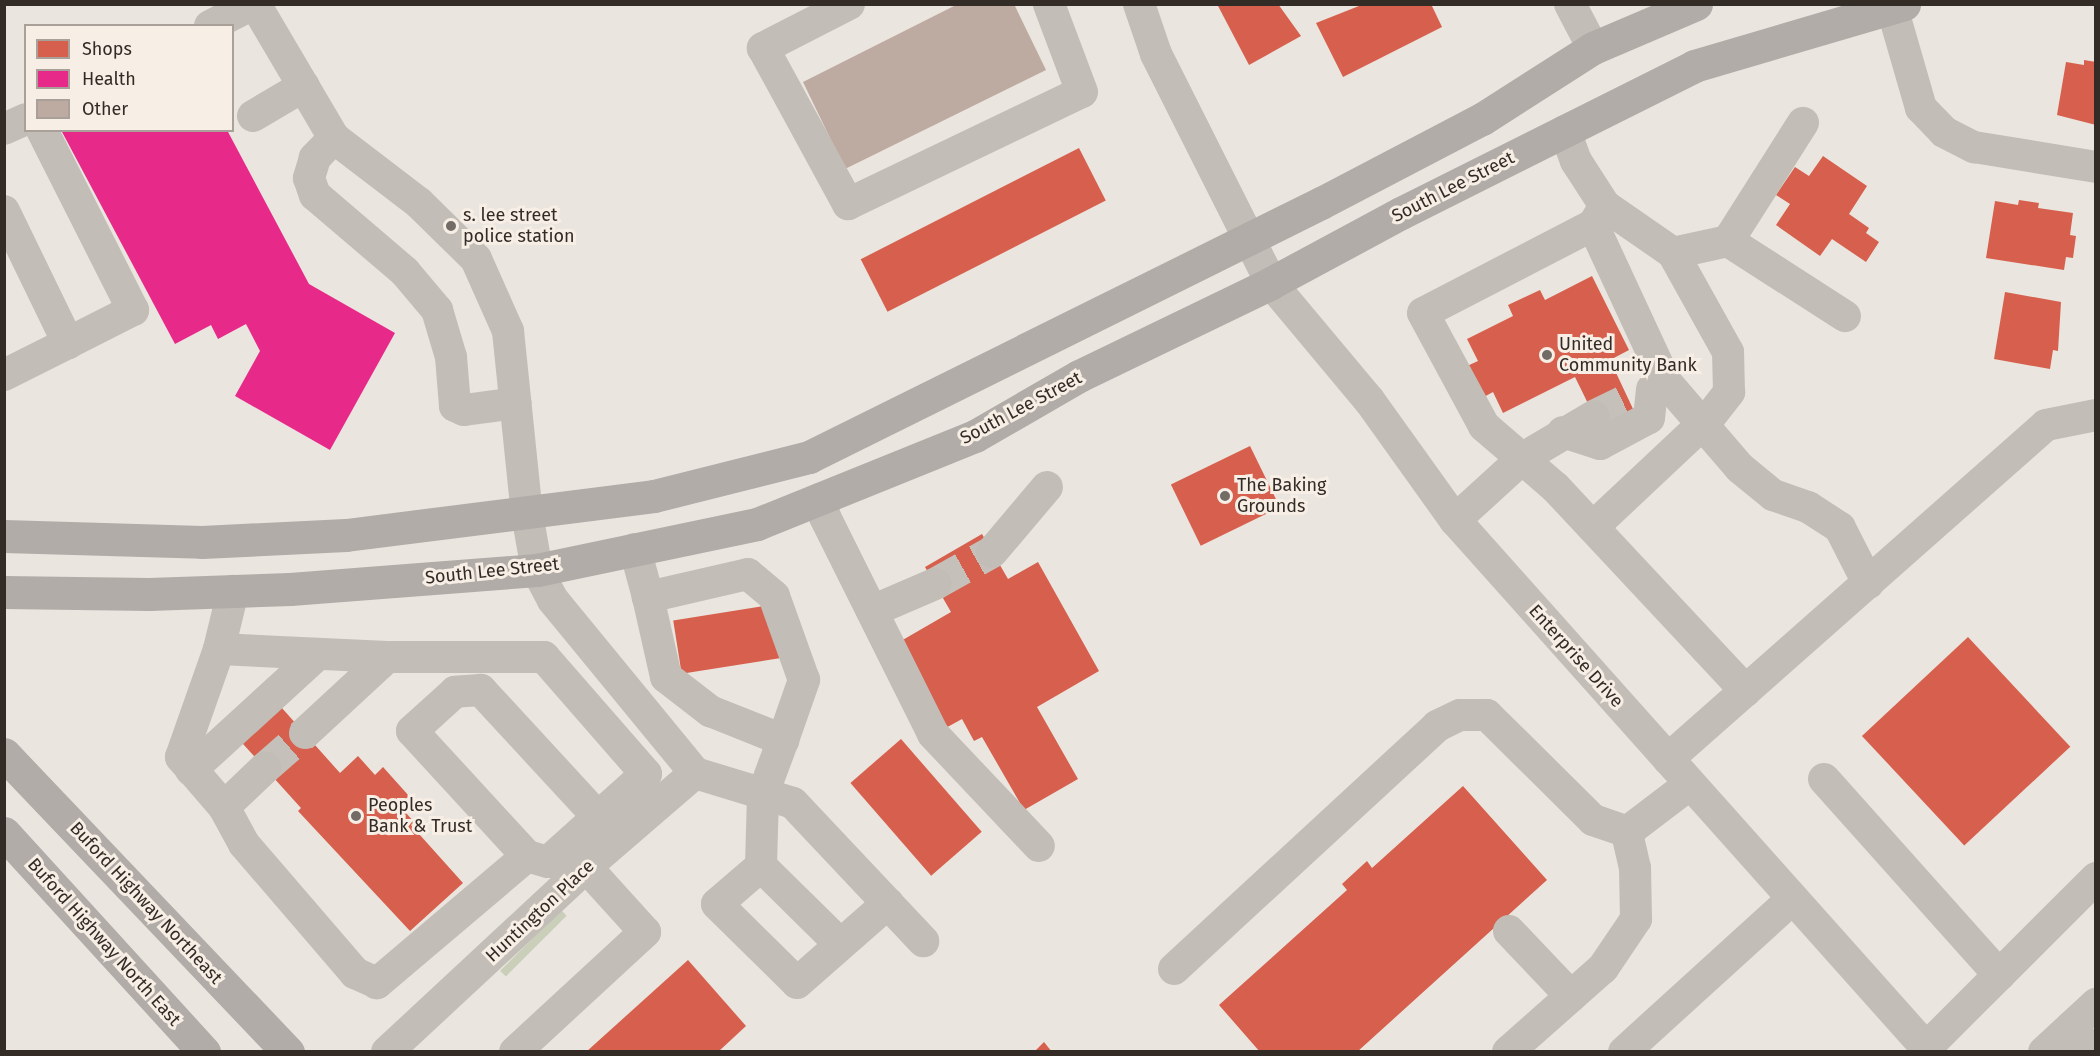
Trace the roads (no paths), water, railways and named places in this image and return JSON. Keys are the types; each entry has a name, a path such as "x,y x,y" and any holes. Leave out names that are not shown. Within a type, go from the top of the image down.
{"main road":[{"path":"4,536 213,542 346,535 527,514 654,496 809,457 1250,239 1482,119 1593,48 1696,4"},
{"name":"South Lee Street","path":"18,592 233,591 537,570 758,524 975,436 1099,366 1271,283 1694,66 1896,6"},
{"path":"4,614 18,592"},
{"path":"4,740 36,786"},
{"name":"Buford Highway Northeast","path":"4,754 288,1052"},
{"name":"Buford Highway North East","path":"4,833 204,1052"}],"street":[{"path":"214,24 254,4 334,138 419,203 476,259 508,332 527,514 537,570 553,600 695,773"},
{"path":"849,4 763,48 848,204 1082,92 1049,4"},
{"name":"Enterprise Drive","path":"1140,4 1156,54 1271,283 1369,400 1455,520 1689,785 1928,1049"},
{"path":"1570,4 1593,48"},
{"path":"1896,6 1921,108 1944,132 1974,147 2096,167"},
{"path":"253,116 304,86"},
{"path":"4,129 24,119"},
{"path":"1728,241 1803,123"},
{"path":"1563,432 1600,444 1649,418 1649,390 1599,215 1565,131"},
{"path":"4,375 133,310 43,132"},
{"path":"334,138 315,158 309,178 315,195 405,272 437,310 451,357 455,406 464,410 516,403"},
{"path":"4,212 68,343"},
{"path":"1593,527 1704,423 1729,392 1728,352 1673,253 1599,215"},
{"path":"1599,215 1423,313 1484,426 1523,458 1593,527 1746,691"},
{"path":"1673,253 1728,241 1845,316"},
{"path":"1649,390 1704,423 1740,468 1773,495 1808,507 1840,528 1868,583"},
{"path":"1668,759 2046,425 2096,415"},
{"path":"1455,520 1523,458 1563,432 1594,417"},
{"path":"992,552 1047,487"},
{"path":"820,499 825,517 933,734 1039,846"},
{"path":"635,549 666,677 710,711 783,740"},
{"path":"648,597 748,574 774,596 804,680 763,794 761,867 840,944"},
{"path":"872,612 935,584"},
{"path":"233,591 219,649 184,741 181,757 224,807 244,844 356,972 377,983 527,856"},
{"path":"219,649 387,657 544,657 577,628"},
{"path":"192,770 318,654"},
{"path":"305,733 387,657"},
{"path":"544,657 646,774"},
{"path":"598,818 480,690 455,692 412,731 527,856 548,862 598,818 646,774 695,773 793,803 923,941"},
{"path":"1174,969 1437,726 1460,715 1487,715 1593,820 1627,832"},
{"path":"224,807 265,768"},
{"name":"Huntington Place","path":"387,1052 586,867 695,773"},
{"path":"1824,779 1999,975"},
{"path":"1627,832 1689,785"},
{"path":"1508,1052 1603,968 1636,919 1635,868 1627,832"},
{"path":"515,1052 645,932 586,867"},
{"path":"761,867 717,904 797,983 888,903"},
{"path":"1928,1049 2096,878"},
{"path":"1624,1052 1792,899"},
{"path":"1509,931 1570,996"},
{"path":"2044,1052 2096,1004"},
{"path":"2071,1027 2092,1052"}],"tunnel":[{"path":"1594,416 1629,399"},
{"path":"935,584 992,552"},
{"path":"265,768 305,733"}],"place":[{"name":"s. lee street police station","path":"451,226"},
{"name":"United Community Bank","path":"1547,355"},
{"name":"The Baking Grounds","path":"1225,496"},
{"name":"Peoples Bank & Trust","path":"356,816"}]}
